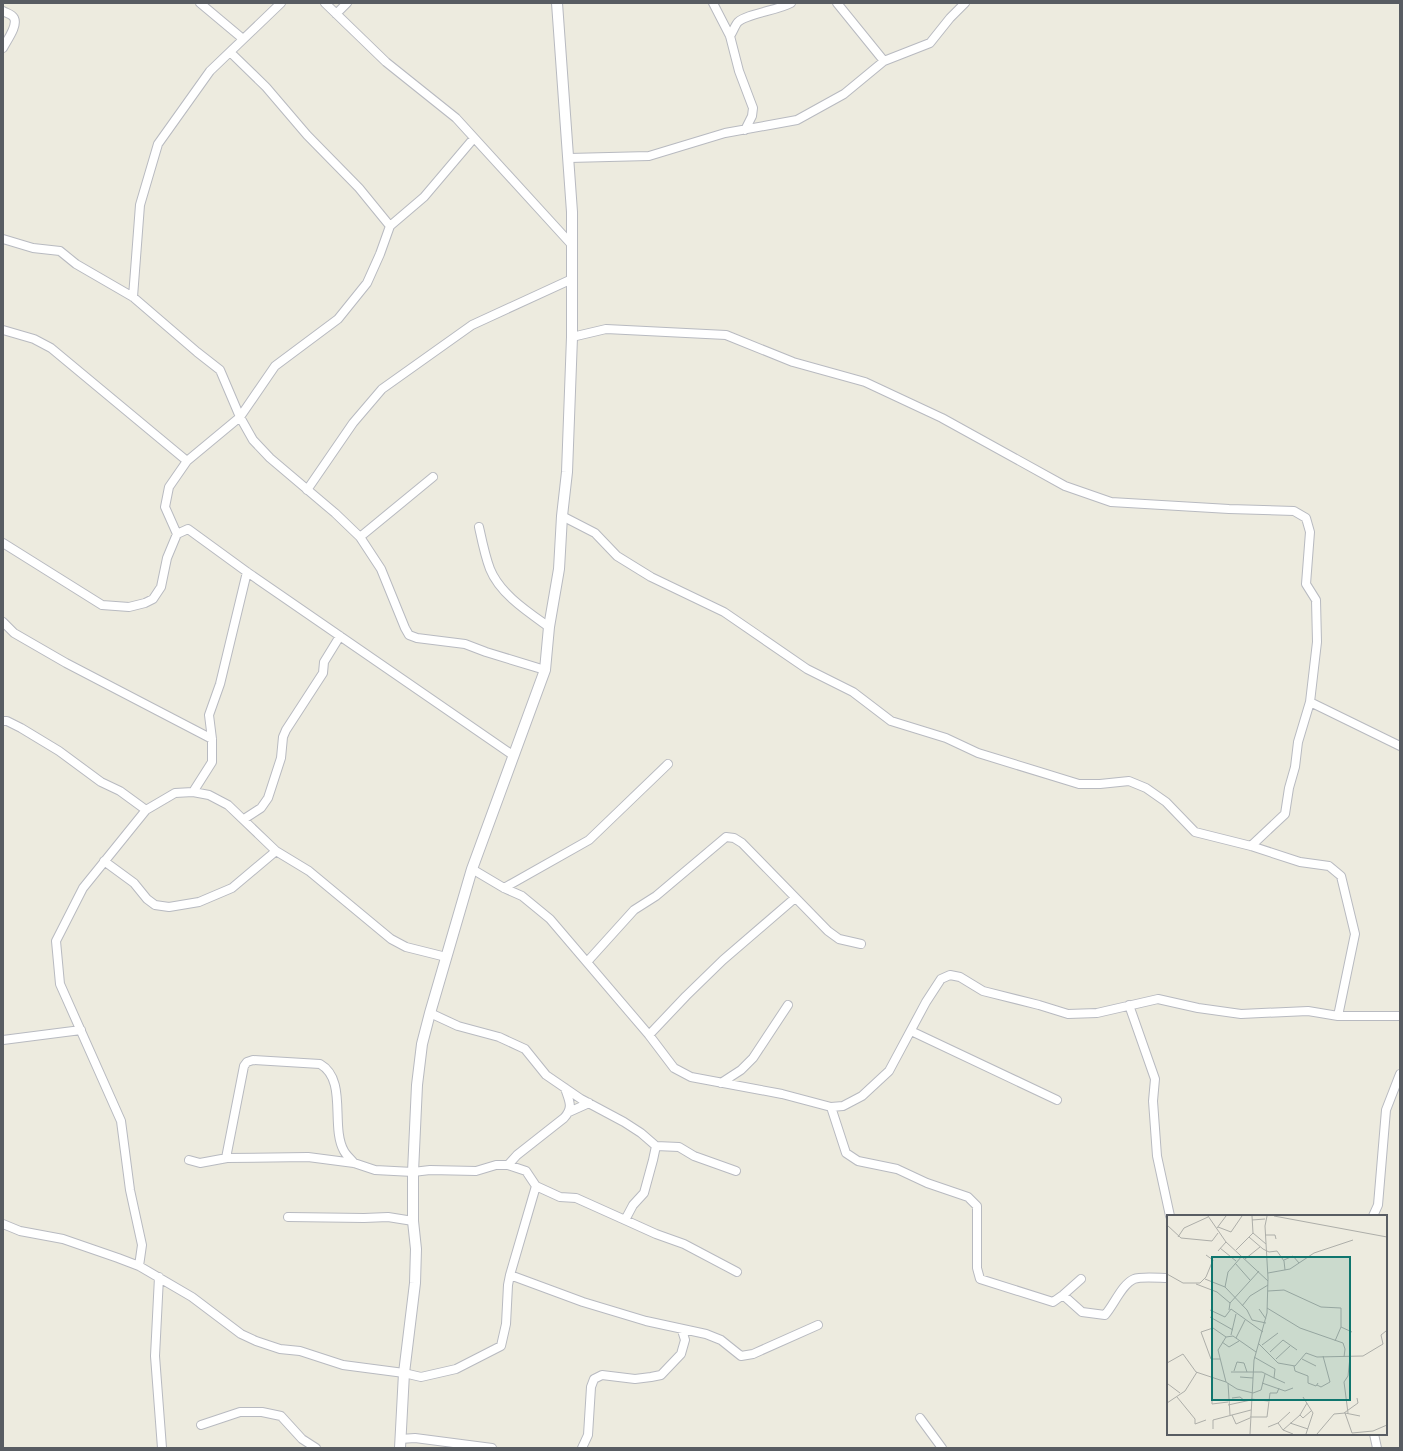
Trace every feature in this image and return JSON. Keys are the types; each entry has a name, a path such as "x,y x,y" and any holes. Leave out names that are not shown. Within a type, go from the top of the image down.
{"street":[{"path":"200,3 243,39"},
{"path":"133,297 140,205 158,144 210,71 281,3"},
{"path":"325,3 386,62 456,118 572,245"},
{"path":"336,14 347,3"},
{"path":"492,1448 415,1438 400,1444 404,1373 415,1283 416,1249 413,1220 413,1172 417,1085 422,1044 472,869 545,670 549,627 559,569 562,516 567,472 572,336 572,212 557,3"},
{"path":"713,3 730,36 739,71 753,108 752,116 745,130"},
{"path":"730,36 738,22 791,3"},
{"path":"837,3 884,61"},
{"path":"569,158 648,156 724,133 797,120 844,94 884,61 930,43 950,18 965,3"},
{"path":"3,11 12,15 14,19 14,25 3,48"},
{"path":"230,52 266,87 307,135 360,188 390,226"},
{"path":"177,534 165,508 169,487 187,461 240,417 275,366 338,319 367,283 380,254 390,226 424,197 474,138"},
{"path":"3,239 33,248 60,251 76,264 133,297 220,370 240,417 253,440 270,458 360,536 381,569 409,635 417,638 465,644 545,670"},
{"path":"307,490 353,423 382,389 472,325 572,279"},
{"path":"572,336 606,329 726,335 793,362 865,382 942,418 1065,486 1111,502 1230,510 1294,511 1306,518 1310,532 1306,584 1316,600 1317,642 1310,702 1298,742 1295,767 1289,788 1285,814 1251,846"},
{"path":"3,330 34,339 51,348 187,461"},
{"path":"360,536 433,477"},
{"path":"562,516 596,533 617,556 651,577 724,612 807,669 853,692 891,721 946,738 978,753 1079,784 1100,784 1129,781 1146,788 1166,802 1195,832 1251,846 1300,862 1329,866 1341,876 1355,934 1338,1016"},
{"path":"479,527 490,570 499,583 514,602 549,627"},
{"path":"3,543 102,605 129,607 145,604 153,599 161,587 167,558 177,534 188,529 247,572 514,756"},
{"path":"193,792 212,762 212,739 209,715 220,684 247,572"},
{"path":"3,622 14,632 66,663 212,739"},
{"path":"244,819 261,808 268,798 281,758 283,737 286,730 323,673 324,662 340,636"},
{"path":"1310,702 1400,746"},
{"path":"3,721 7,721 21,728 59,751 101,782 120,791 146,810"},
{"path":"504,888 589,840 668,764"},
{"path":"139,1266 142,1245 130,1190 121,1121 60,984 56,942 83,888 146,810 175,793 193,792 209,795 228,805 276,851 308,871 391,938 406,947 446,957"},
{"path":"587,962 634,910 656,896 726,837 734,838 742,843 795,898 839,940 861,944"},
{"path":"104,861 134,883 147,899 155,905 169,907 199,902 232,888 276,851"},
{"path":"472,869 504,888 522,896 550,919 649,1035 674,1068 692,1077 782,1094 831,1106 843,1106 862,1096 889,1071 933,990 941,979 950,975 960,977 983,991 1040,1005 1068,1014 1097,1013 1158,999 1198,1008 1241,1014 1308,1011 1338,1016 1400,1016"},
{"path":"649,1035 723,960 795,898"},
{"path":"721,1083 741,1070 753,1058 788,1005"},
{"path":"1129,1005 1155,1079 1153,1101 1157,1156 1170,1215"},
{"path":"430,1013 458,1026 499,1038 525,1049 546,1075 564,1088 624,1122 641,1133 656,1146 679,1147 694,1156 736,1171"},
{"path":"3,1040 81,1030"},
{"path":"911,1031 1057,1100"},
{"path":"226,1158 244,1066 247,1062 253,1060 320,1064 327,1068 331,1074 335,1087 338,1108 338,1132 344,1152 354,1163"},
{"path":"1374,1215 1378,1206 1386,1110 1400,1074"},
{"path":"564,1088 570,1107 570,1112"},
{"path":"508,1165 517,1155 570,1112 589,1103"},
{"path":"831,1106 846,1153 858,1161 897,1169 927,1183 968,1197 977,1206 977,1268 980,1279 1053,1302 1081,1279"},
{"path":"625,1220 633,1205 644,1193 654,1160 656,1146"},
{"path":"190,1160 200,1164 226,1158 308,1157 354,1163 375,1170 413,1172 430,1170 476,1171 496,1165 508,1165 526,1171 536,1186 560,1197 576,1198 656,1234 684,1244 738,1272"},
{"path":"3,1224 20,1231 63,1239 139,1266 192,1297 241,1334 256,1341 280,1349 300,1351 343,1365 404,1373 421,1377 456,1369 501,1346 506,1324 510,1275 536,1186"},
{"path":"288,1217 388,1217 413,1220"},
{"path":"510,1275 583,1302 646,1322 706,1334 721,1340 741,1356 753,1354 818,1325"},
{"path":"159,1277 155,1356 162,1448"},
{"path":"1063,1295 1082,1312 1105,1315 1126,1285 1135,1278 1167,1278"},
{"path":"582,1448 588,1435 591,1387 594,1379 602,1375 636,1379 661,1375 681,1354 685,1340 682,1330"},
{"path":"201,1426 240,1412 262,1412 281,1416 302,1439 316,1448"},
{"path":"920,1418 942,1448"},
{"path":"1374,1435 1377,1448"}]}
